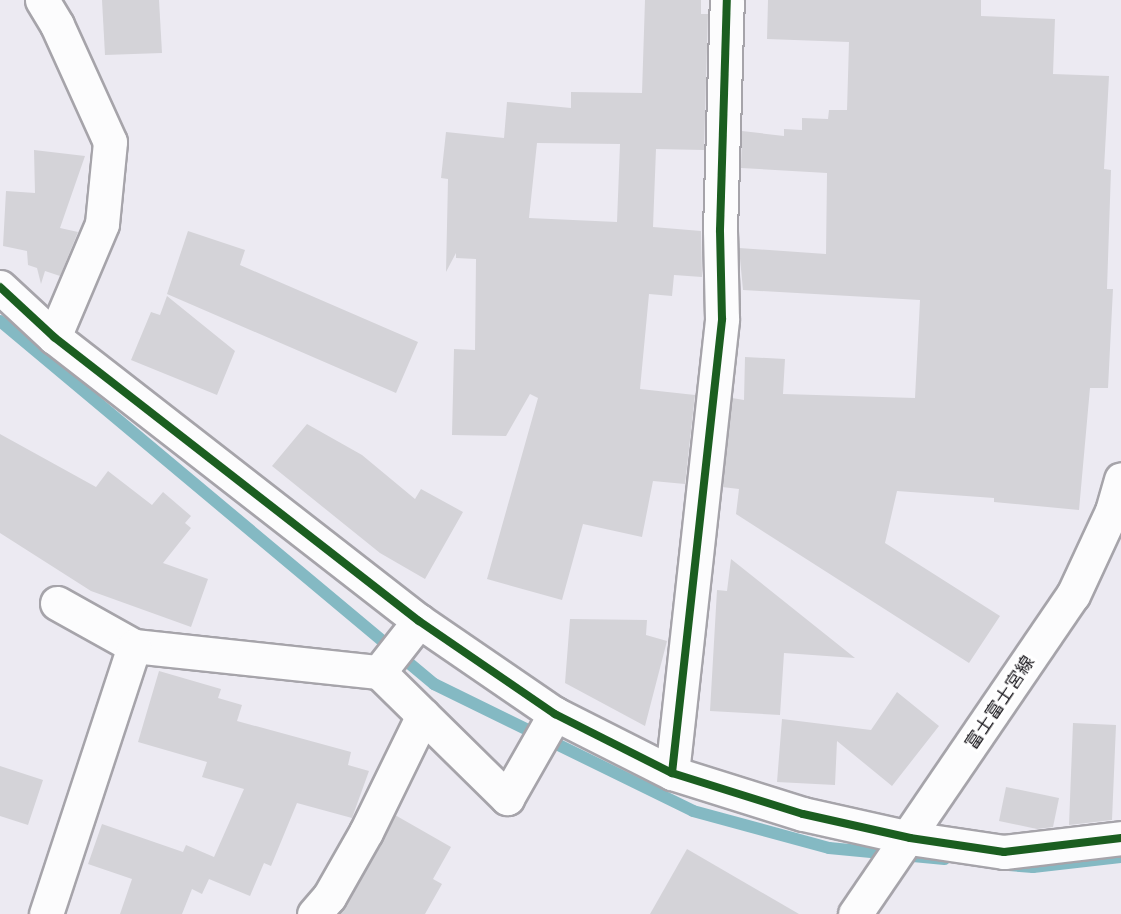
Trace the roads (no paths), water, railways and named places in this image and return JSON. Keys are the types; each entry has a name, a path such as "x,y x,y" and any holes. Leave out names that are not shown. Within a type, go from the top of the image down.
{"street":[{"path":"42,0 57,25 110,142 102,224 54,337"},
{"path":"672,772 722,319 720,230 727,0"},
{"path":"0,287 54,337 419,621 555,714 672,772 803,814 908,840 1004,852 1121,838"},
{"name":"富士富士宮線","path":"855,914 908,840 1073,595 1112,511 1121,478"},
{"path":"57,603 134,646 379,672 507,798 555,714"},
{"path":"379,672 419,621"},
{"path":"46,914 134,646"},
{"path":"314,914 329,897 366,832 423,715"}],"waterway":[{"path":"0,321 434,684 693,811 829,848 944,859"},
{"path":"1009,865 1033,867 1121,857"}]}
